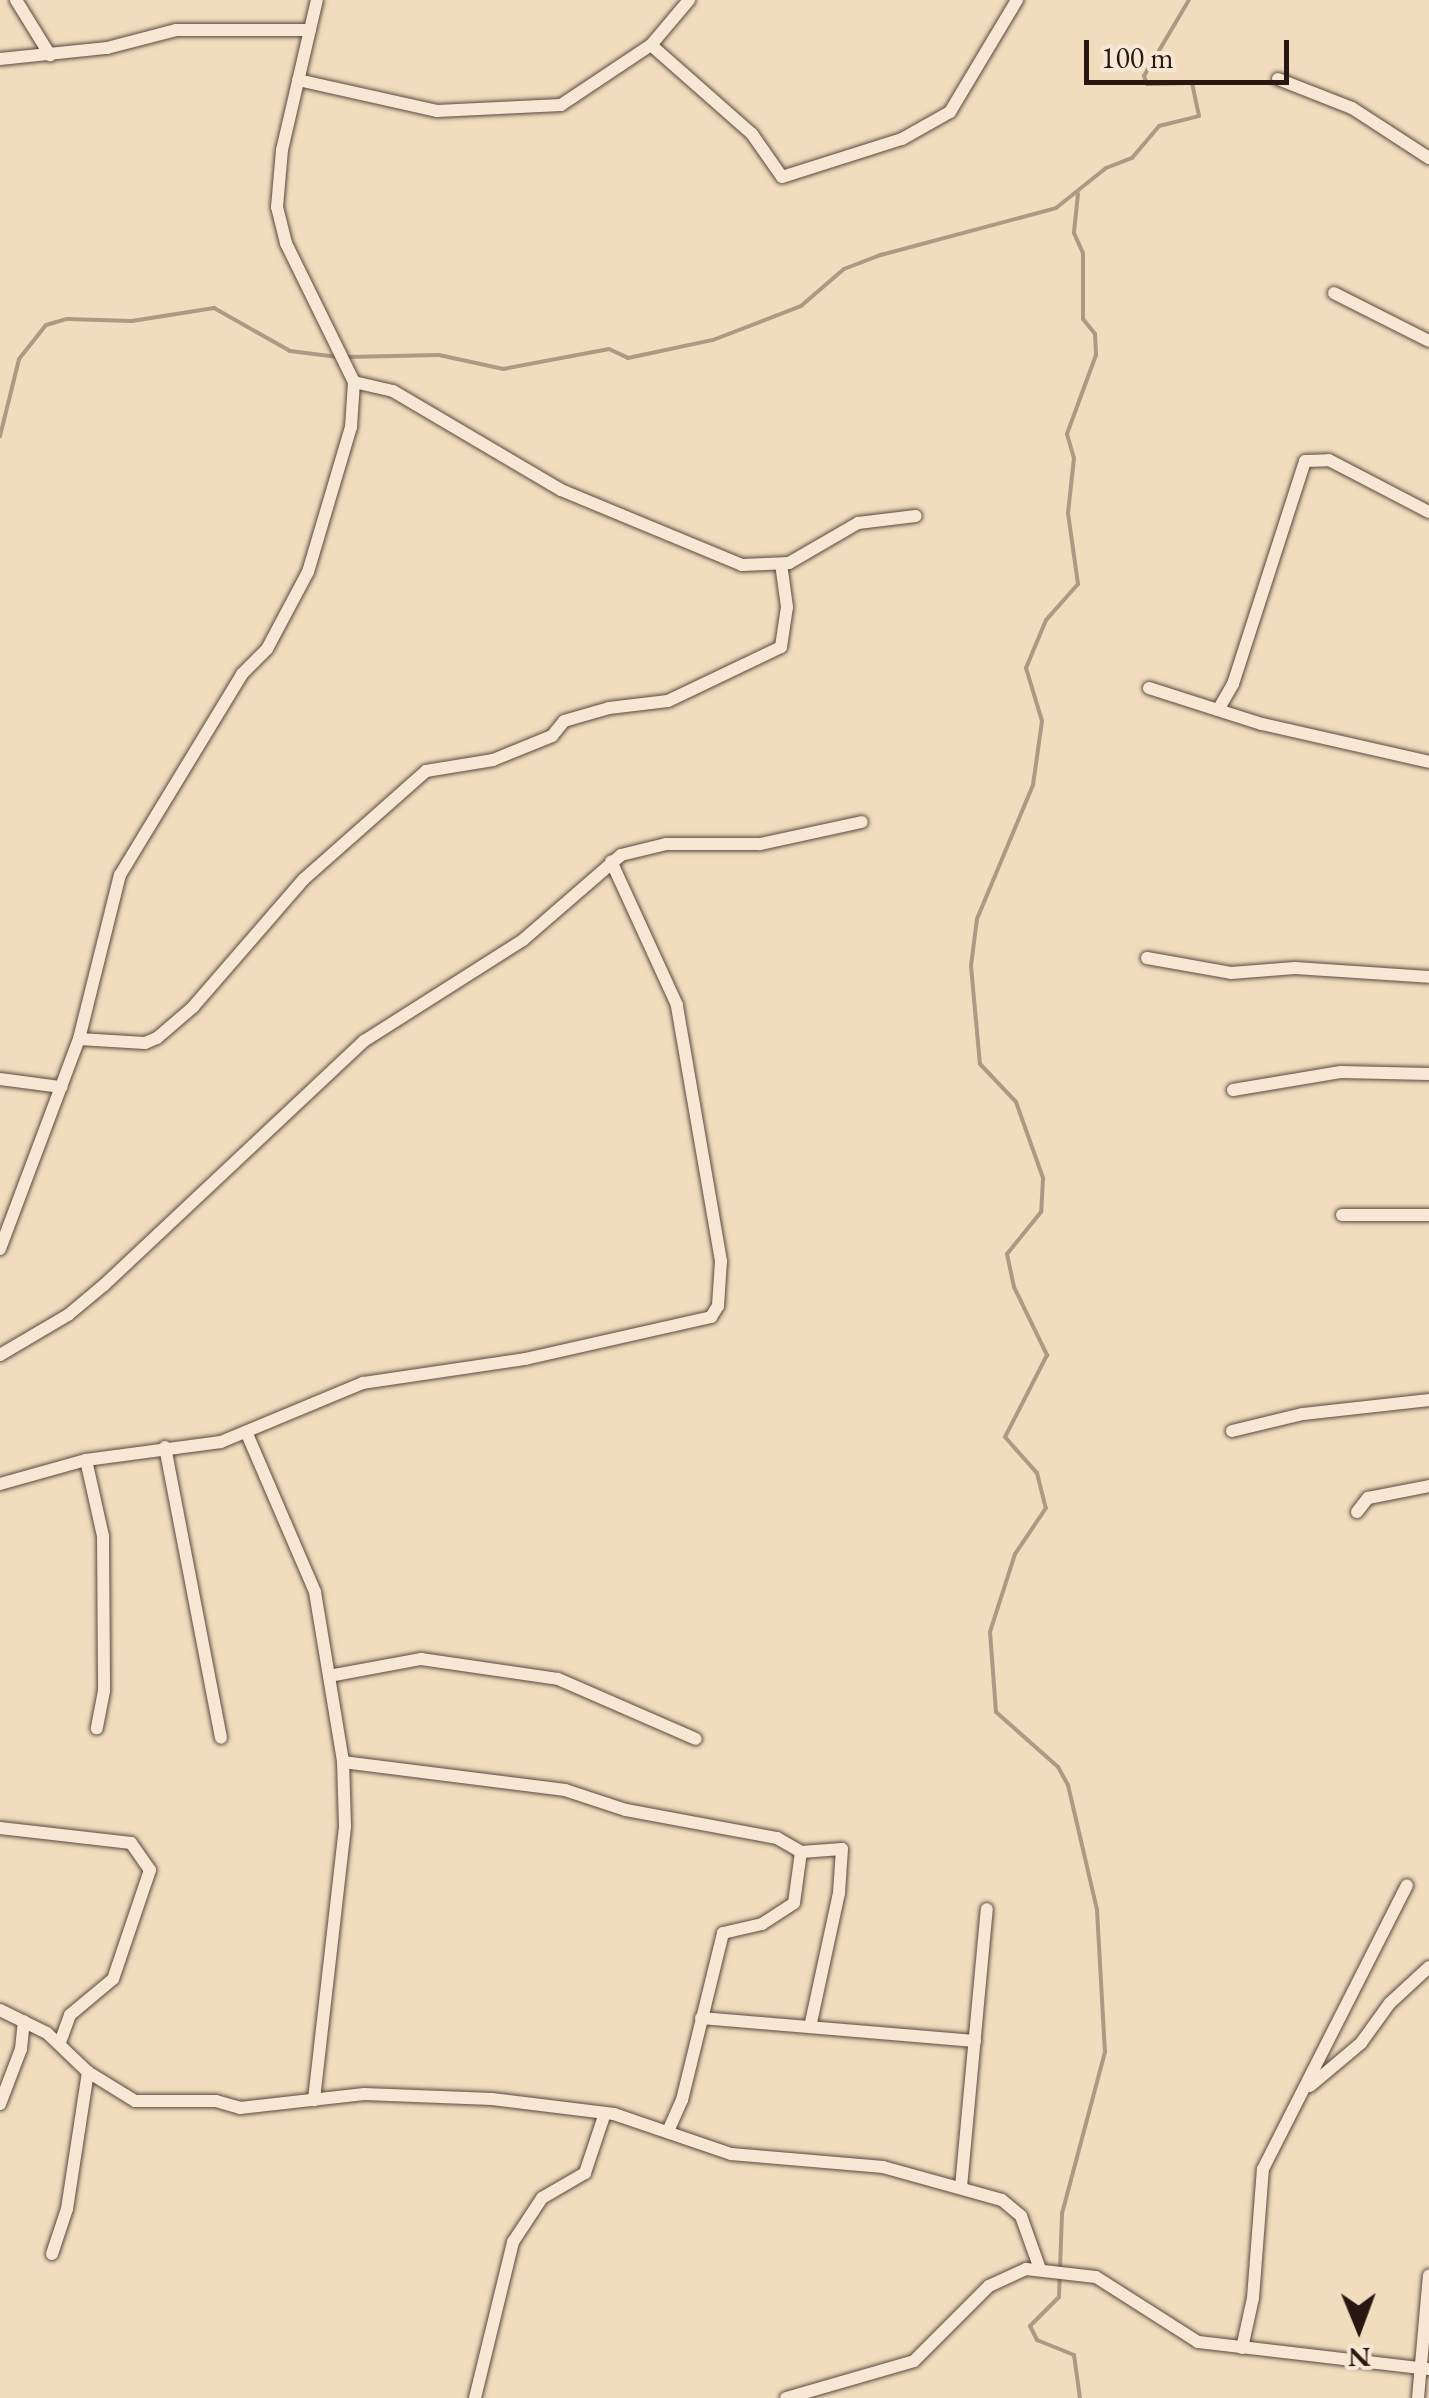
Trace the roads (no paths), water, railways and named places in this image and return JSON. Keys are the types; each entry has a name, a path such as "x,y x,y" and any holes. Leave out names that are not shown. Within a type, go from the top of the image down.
{"street":[{"path":"16,0 50,55"},
{"path":"0,1250 79,1039 120,875 308,572 351,427 354,382 280,228 282,150 317,0"},
{"path":"298,80 436,111 561,106 651,45 689,0"},
{"path":"651,45 752,134 782,176 902,140 950,112 1017,0"},
{"path":"0,59 50,55 176,30 310,30"},
{"path":"1278,79 1352,108 1429,158"},
{"path":"1334,293 1429,341"},
{"path":"354,382 393,391 561,490 742,564 781,564 858,524 916,516"},
{"path":"1218,710 1233,684 1305,461 1329,460 1429,512"},
{"path":"79,1039 145,1043 156,1038 192,1007 304,880 426,770 493,760 552,736 564,722 609,708 668,701 781,647 787,607 781,564"},
{"path":"1149,688 1218,710 1429,762"},
{"path":"0,1355 68,1315 104,1285 364,1041 523,940 611,861 666,844 760,844 862,822"},
{"path":"0,1484 86,1460 246,1434 363,1384 698,1322 718,1306 721,1261 677,1005 611,861"},
{"path":"1147,958 1231,973 1295,968 1429,977"},
{"path":"1232,1090 1341,1072 1429,1074"},
{"path":"0,1079 61,1087"},
{"path":"1342,1215 1429,1215"},
{"path":"1232,1432 1303,1414 1429,1400"},
{"path":"246,1434 302,1551 343,1762 345,1828 314,2100"},
{"path":"165,1447 221,1738"},
{"path":"86,1460 103,1536 104,1691 97,1728"},
{"path":"1357,1512 1368,1498 1429,1486"},
{"path":"329,1676 420,1659 558,1679 696,1739"},
{"path":"343,1762 566,1790 626,1810 777,1838 801,1852 842,1849 840,1893 810,2027"},
{"path":"0,1828 131,1843 150,1870 113,1979 70,2016 60,2042"},
{"path":"668,2130 682,2100 723,1933 762,1924 794,1903 801,1852"},
{"path":"1242,2348 1253,2298 1263,2169 1407,1885"},
{"path":"962,2187 987,1908"},
{"path":"1304,2091 1361,2043 1390,2003 1429,1967"},
{"path":"0,2010 60,2042 88,2072 149,2103 190,2100 261,2108 314,2100 402,2095 605,2113 668,2130 731,2154 883,2167 1002,2200 1021,2216 1047,2270"},
{"path":"701,2018 975,2041"},
{"path":"0,2104 21,2049 24,2021"},
{"path":"52,2254 67,2209 88,2072"},
{"path":"475,2398 513,2242 542,2198 585,2173 605,2113"},
{"path":"786,2398 899,2369 935,2346 1008,2272 1047,2270 1096,2278 1198,2342 1423,2369"},
{"path":"1418,2398 1429,2275"}],"waterway":[{"path":"347,357 439,355 503,369 609,349 628,358 713,340 801,306 844,269 881,255 1056,208 1106,168 1132,158 1159,126 1199,116 1192,83 1147,84 1144,76 1189,0"},
{"path":"1078,194 1074,233 1083,253 1083,319 1095,334 1096,355 1067,434 1074,458 1068,513 1078,584 1046,620 1026,668 1042,721 1033,785 977,919 971,966 980,1064 1016,1102 1043,1178 1041,1212 1007,1254 1014,1287 1047,1355 1005,1437 1037,1473 1046,1508 1015,1554 990,1632 996,1712 1058,1767 1068,1785 1097,1910 1105,2052 1062,2214 1059,2297 1030,2326 1037,2340 1074,2355 1080,2398"},
{"path":"0,436 19,359 46,325 67,319 132,321 214,308 290,351 338,357"}]}
